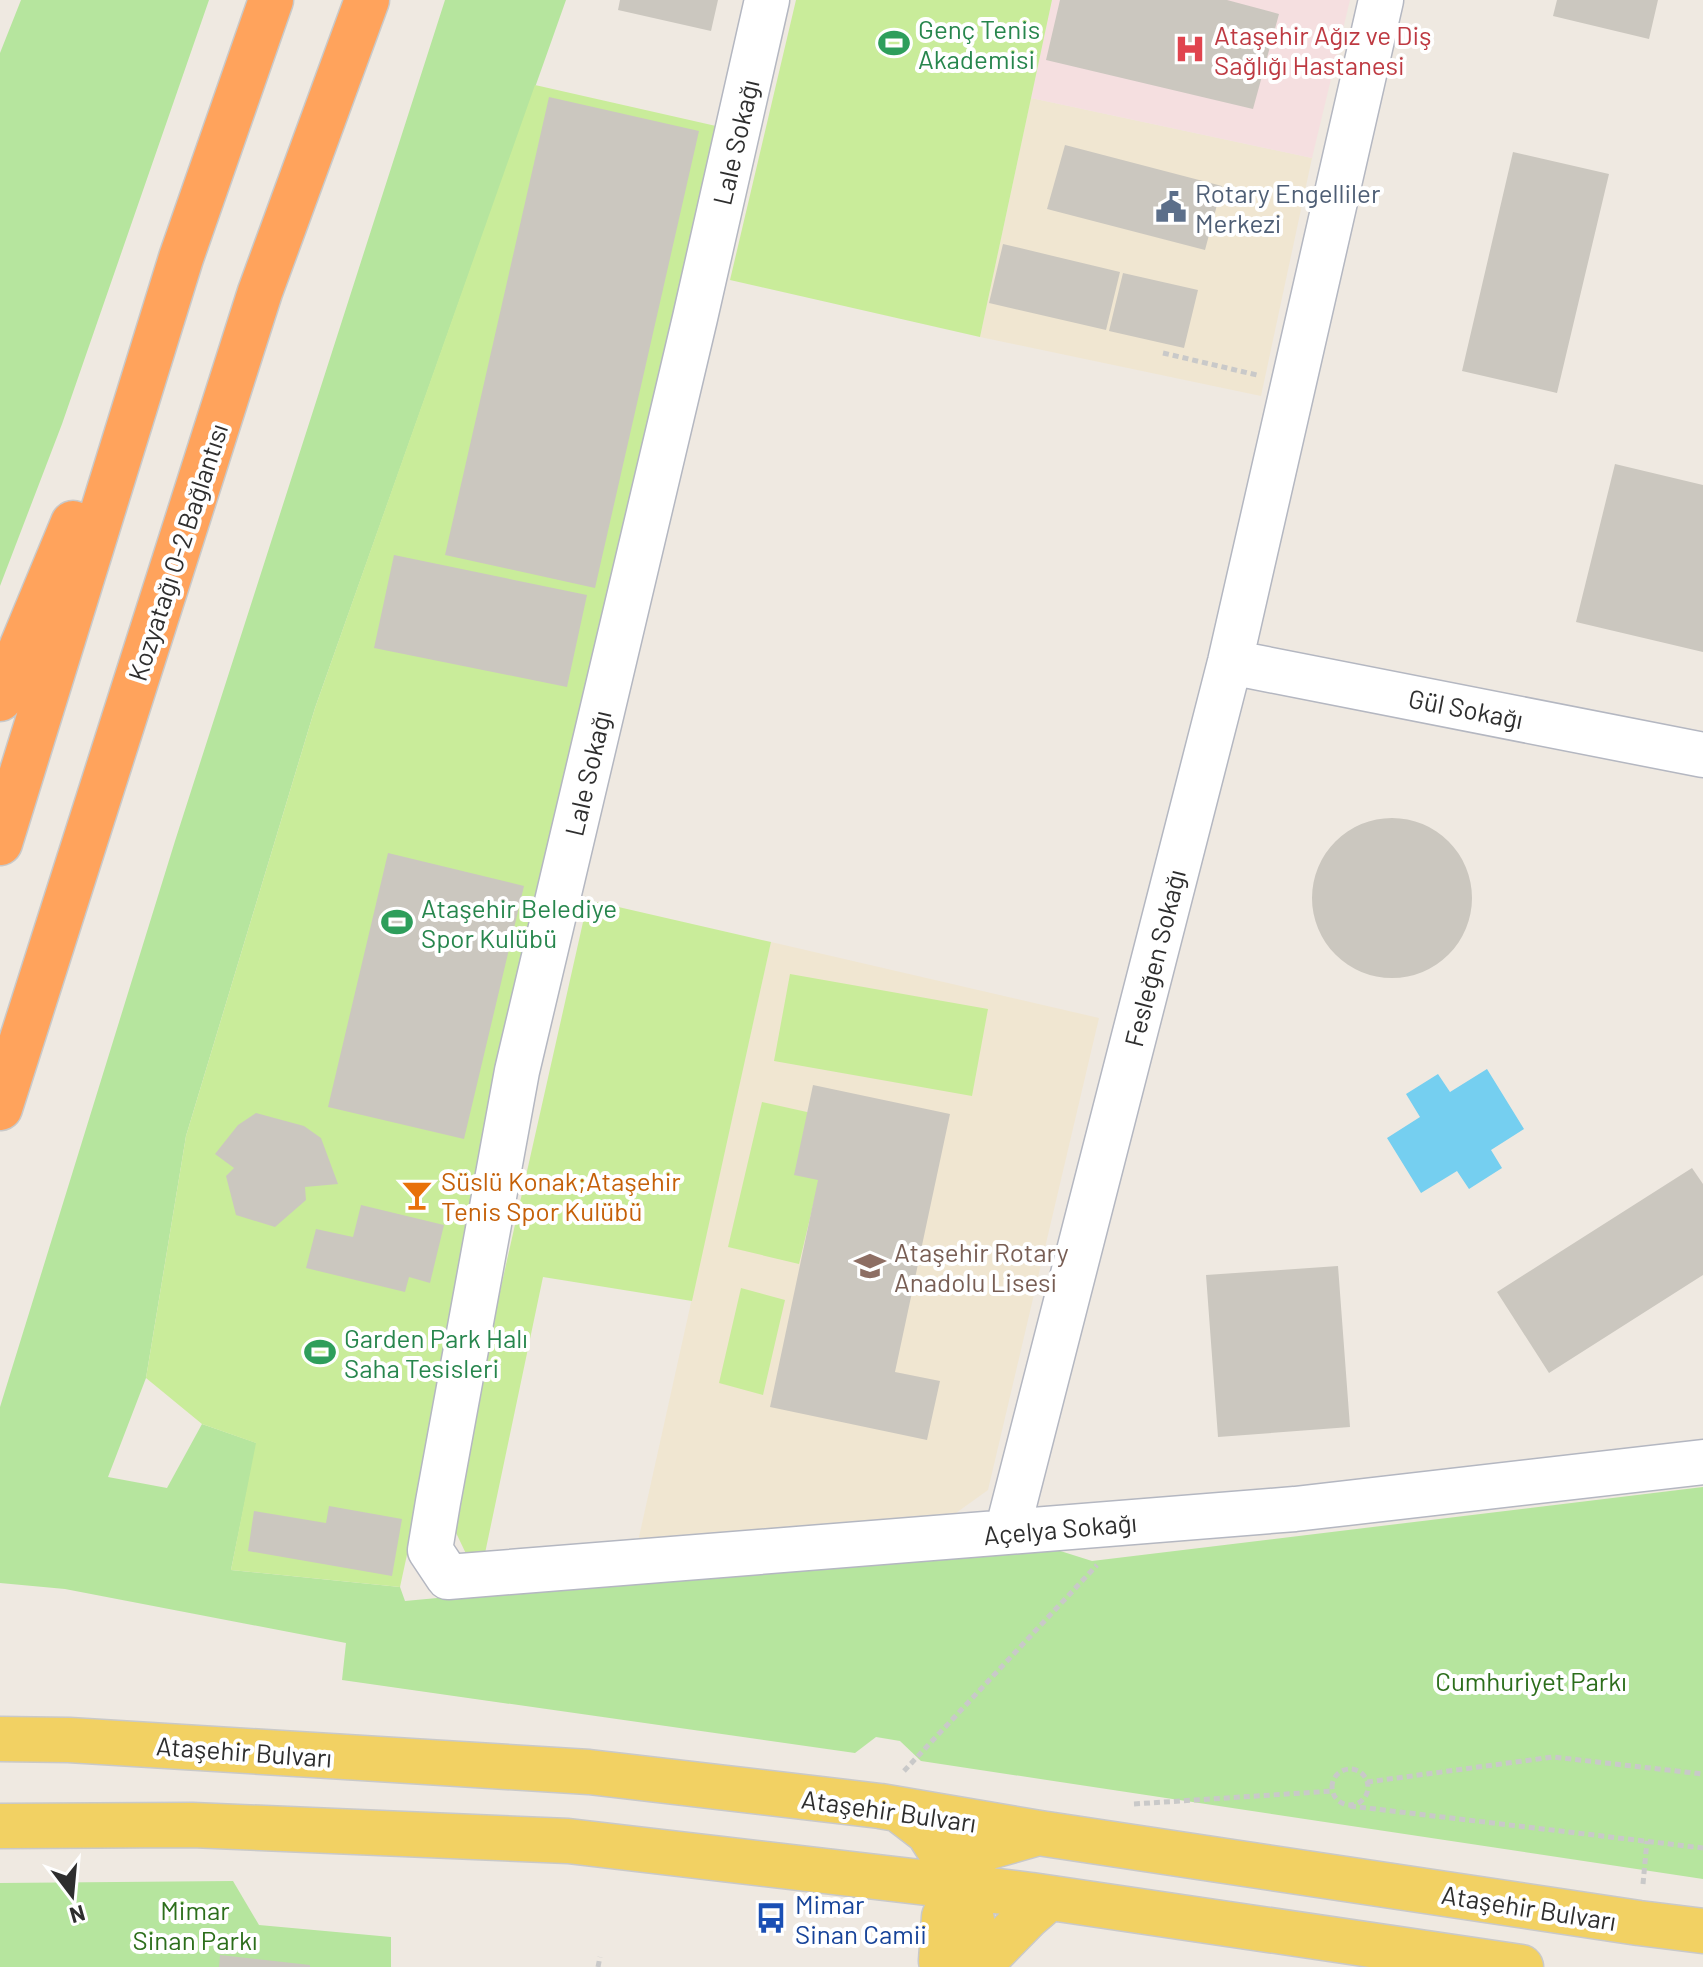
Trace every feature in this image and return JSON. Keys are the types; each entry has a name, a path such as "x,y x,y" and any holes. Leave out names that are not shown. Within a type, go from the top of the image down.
{"highway":[{"path":"0,843 181,258 271,0"},
{"name":"Kozyatağı O-2 Bağlantısı","path":"1,1105 255,306 367,0"},
{"path":"0,699 181,258"}],"main road":[{"name":"Ataşehir Bulvarı","path":"0,1739 69,1740 899,1793 1039,1833 1703,1931"},
{"path":"899,1793 944,1857 972,1920 960,1965"},
{"path":"19,1826 192,1825 568,1841 1049,1898 1521,1967"},
{"path":"956,1887 982,1849 1039,1833"},
{"path":"865,1877 915,1907 960,1965"},
{"path":"960,1965 1049,1898"}],"street":[{"name":"Lale Sokağı","path":"430,1550 517,1071 767,0"},
{"name":"Fesleğen Sokağı","path":"1007,1532 1230,662 1381,0"},
{"name":"Gül Sokağı","path":"1230,662 1703,755"},
{"name":"Açelya Sokağı","path":"430,1550 448,1577 1295,1509 1703,1462"}],"path":[{"path":"1163,353 1293,383"},
{"path":"899,1793 1138,1522"},
{"path":"1367,1782 1553,1757 1703,1774"},
{"path":"1350,1806 1361,1802 1367,1793 1365,1776 1355,1770 1343,1771 1334,1779 1333,1791 1339,1801 1350,1806 1703,1848"},
{"path":"1134,1804 1333,1791"},
{"path":"598,1967 600,1957"}],"shaded area":[{"name":"Ataşehir Ağız ve Diş Sağlığı Hastanesi","path":"1052,0 1350,0 1312,158 1031,98"},
{"path":"1031,98 1312,158 1261,396 980,337"},
{"name":"Ataşehir Rotary Anadolu Lisesi","path":"771,942 1099,1018 988,1490 956,1513 637,1546"}],"green space":[{"path":"21,0 209,0 62,424 0,586 0,53"},
{"name":"Cumhuriyet Parkı","path":"445,0 566,0 315,708 186,1136 146,1378 108,1477 167,1488 202,1424 257,1443 231,1570 400,1587 405,1601 1035,1543 1092,1561 1703,1487 1703,1879 921,1761 900,1741 876,1737 855,1753 342,1680 346,1643 65,1589 0,1583 0,1407 175,841"},
{"path":"796,0 1052,0 980,337 730,280"},
{"name":"Ataşehir Belediye Spor Kulübü","path":"535,85 716,126 400,1587 231,1570 256,1443 202,1424 146,1378 186,1136 315,708"},
{"path":"588,900 771,942 692,1301 543,1277 484,1558 469,1560 449,1518"},
{"path":"790,974 988,1009 972,1096 774,1061"},
{"path":"762,1102 834,1118 799,1264 728,1247"},
{"path":"741,1288 785,1300 763,1395 719,1383"},
{"name":"Mimar Sinan Parkı","path":"233,1881 259,1925 391,1937 391,1967 0,1967 0,1883"}],"water":[{"path":"1487,1069 1524,1129 1491,1150 1502,1168 1469,1189 1457,1171 1421,1193 1387,1138 1420,1117 1406,1094 1438,1074 1450,1092"}],"building":[{"path":"620,0 718,0 711,31 618,10"},
{"path":"1060,0 1227,0 1279,14 1253,109 1046,60"},
{"path":"1557,0 1658,0 1649,39 1553,16"},
{"path":"549,97 699,131 595,588 445,555"},
{"path":"1065,145 1222,186 1205,250 1047,209"},
{"path":"1513,152 1609,174 1557,393 1462,371"},
{"path":"1003,244 1120,272 1106,330 989,303"},
{"path":"1123,273 1198,290 1184,348 1109,331"},
{"path":"1615,464 1703,485 1703,652 1576,622"},
{"path":"394,555 587,595 567,687 374,648"},
{"path":"1392,818 1423,824 1449,841 1466,867 1472,898 1466,929 1449,955 1423,972 1392,978 1361,972 1335,955 1318,929 1312,898 1318,867 1335,841 1361,824"},
{"path":"388,853 524,886 464,1139 328,1107"},
{"path":"813,1085 950,1114 895,1372 940,1381 927,1440 770,1407 818,1180 794,1175"},
{"path":"256,1113 304,1126 321,1138 338,1184 305,1187 306,1200 275,1227 236,1215 226,1176 234,1168 215,1154 238,1125"},
{"path":"1692,1168 1703,1184 1703,1275 1549,1373 1497,1292"},
{"path":"361,1205 444,1225 430,1283 409,1277 405,1292 306,1268 316,1229 353,1237"},
{"path":"1338,1266 1350,1427 1218,1437 1206,1275"},
{"path":"329,1506 402,1519 392,1576 248,1551 254,1511 326,1523"},
{"path":"220,1955 310,1965 310,1967 219,1967"}],"place":[{"name":"Genç Tenis Akademisi","path":"894,43"},
{"name":"Ataşehir Ağız ve Diş Sağlığı Hastanesi","path":"1190,49"},
{"name":"Rotary Engelliler Merkezi","path":"1171,207"},
{"name":"Ataşehir Belediye Spor Kulübü","path":"397,922"},
{"name":"Süslü Konak;Ataşehir Tenis Spor Kulübü","path":"417,1195"},
{"name":"Ataşehir Rotary Anadolu Lisesi","path":"870,1266"},
{"name":"Garden Park Halı Saha Tesisleri","path":"320,1352"},
{"name":"Mimar Sinan Camii","path":"771,1918"}]}
